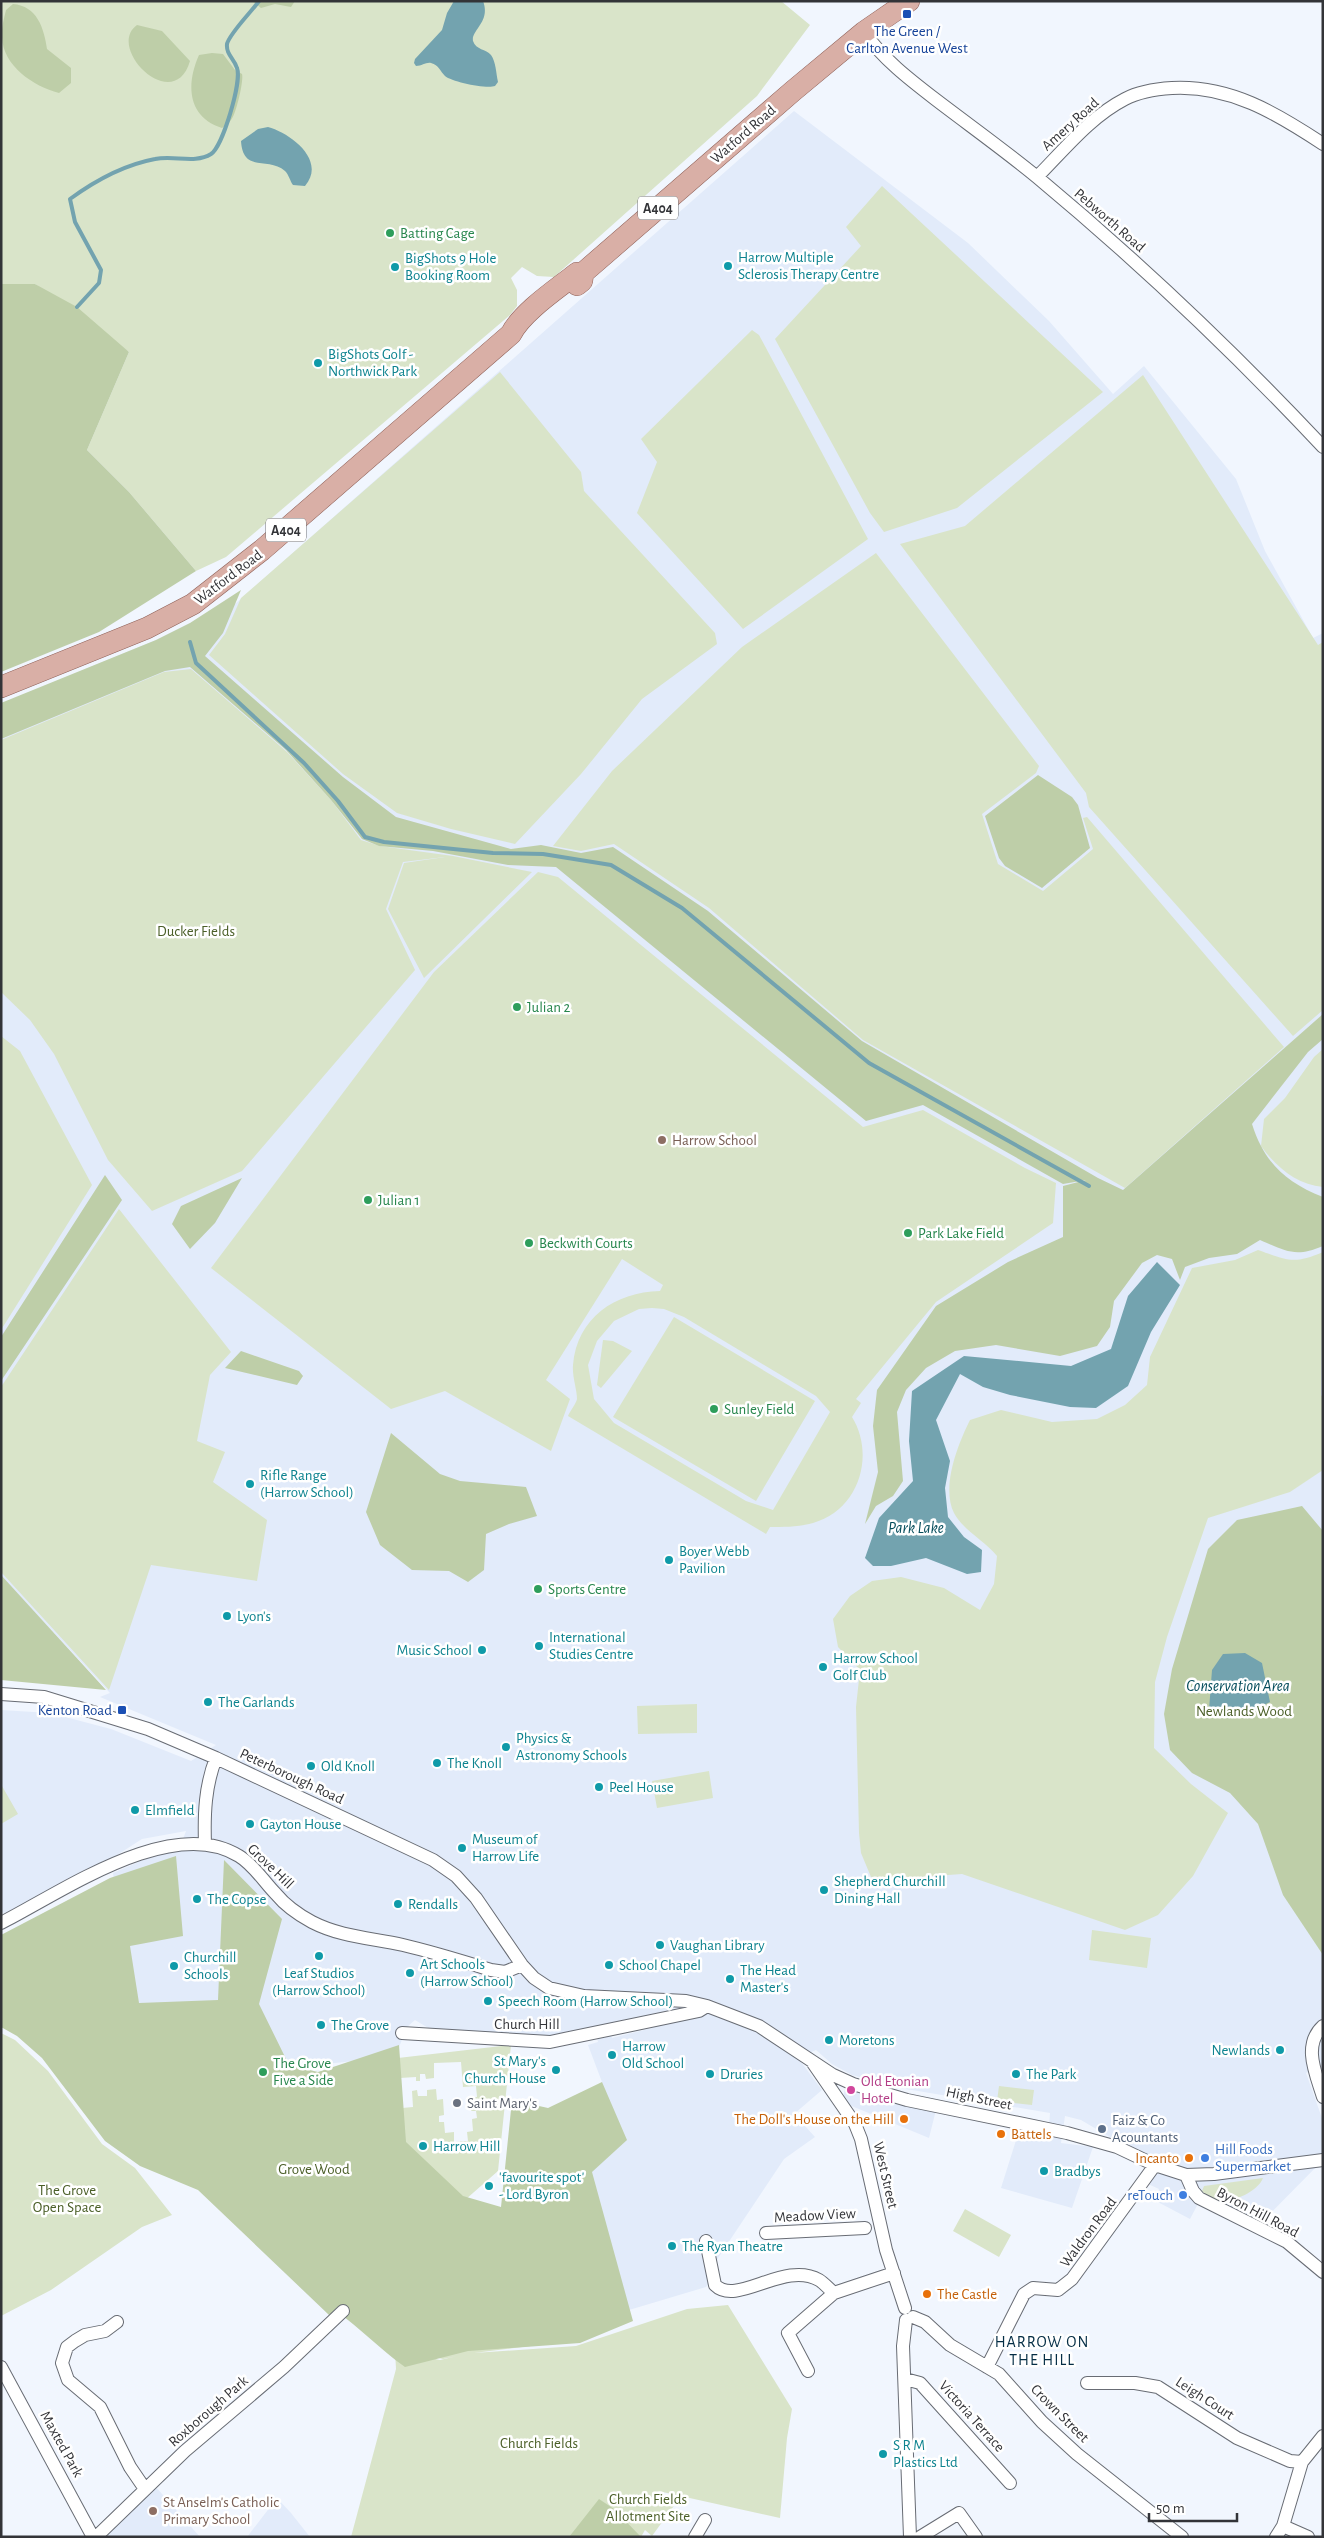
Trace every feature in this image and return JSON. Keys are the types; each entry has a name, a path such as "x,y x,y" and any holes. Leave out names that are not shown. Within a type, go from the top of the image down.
{"main road":[{"name":"Watford Road","path":"1,687 147,628 193,604 262,550 511,334 516,324 564,283 576,273 583,273 864,32 909,1"}],"street":[{"name":"Pebworth Road","path":"864,32 897,70 1037,177 1186,308 1273,394 1323,448"},
{"name":"Amery Road","path":"1037,177 1096,118 1124,99 1155,89 1193,87 1232,95 1277,114 1323,144"},
{"name":"Peterborough Road","path":"1,1694 44,1696 123,1719 216,1758 433,1860 456,1876 476,1898 522,1965"},
{"path":"205,1844 206,1798 210,1775 216,1758"},
{"name":"Grove Hill","path":"1,1923 100,1869 138,1854 184,1845 205,1844 222,1847 241,1857 291,1908 311,1921 329,1929 361,1938 402,1945 491,1970 505,1972 522,1965"},
{"name":"High Street","path":"522,1965 543,1985 562,1992 584,1996 686,2000 707,2006 759,2026 833,2075 896,2097 1067,2133 1117,2147 1155,2165 1186,2175 1323,2160"},
{"name":"Church Hill","path":"402,2034 550,2042 699,2011 707,2006"},
{"path":"1323,2026 1312,2041 1311,2050 1323,2097"},
{"name":"West Street","path":"812,2061 814,2068 855,2124 861,2139 873,2228 894,2273 908,2315 903,2346 910,2537"},
{"name":"Waldron Road","path":"987,2367 1024,2294 1033,2288 1058,2290 1072,2279 1155,2165"},
{"name":"Byron Hill Road","path":"1186,2175 1193,2191 1199,2198 1287,2242 1323,2272"},
{"name":"Meadow View","path":"766,2233 873,2228"},
{"path":"706,2242 711,2274 718,2288 743,2290 778,2276 797,2274 818,2279 834,2293"},
{"path":"808,2371 788,2333 834,2293 894,2273"},
{"name":"Roxborough Park","path":"95,2537 185,2451 284,2367 343,2311"},
{"name":"Crown Street","path":"908,2315 925,2322 950,2345 987,2367 1009,2383 1042,2422 1077,2454 1182,2537"},
{"path":"118,2322 106,2331 85,2335 75,2341 67,2347 62,2363 68,2380 100,2408 130,2467 145,2489"},
{"name":"Maxted Park","path":"1,2367 95,2537"},
{"name":"Victoria Terrace","path":"905,2379 920,2383 1010,2483"},
{"name":"Leigh Court","path":"1087,2383 1135,2383 1158,2387 1237,2438 1290,2461 1302,2462"},
{"path":"1308,2537 1280,2531 1302,2462 1323,2436"},
{"path":"920,2537 958,2513 976,2537"},
{"path":"698,2536 705,2520"}],"shaded area":[{"name":"Harrow School","path":"794,111 968,243 1049,321 1113,394 1144,366 1236,479 1265,551 1313,638 1323,633 1323,2077 1319,2068 1306,2073 1323,2121 1323,2160 1258,2226 1200,2200 1190,2219 1154,2200 1159,2189 1148,2184 1156,2164 1081,2120 1065,2116 1061,2143 1093,2147 1072,2208 1001,2188 1018,2134 1048,2139 1050,2113 906,2089 852,2075 832,2064 816,2050 798,2058 822,2090 794,2114 815,2137 784,2159 714,2264 710,2282 706,2287 629,2310 591,2172 602,2082 588,2045 598,2042 597,2038 611,2035 612,2038 652,2028 637,2018 552,2036 430,2029 415,2020 407,2027 395,2057 284,2068 133,2008 113,1873 148,1858 179,1850 186,1831 142,1839 89,1873 4,1914 1,1910 1,1710 50,1713 111,1729 191,1761 216,1745 100,1697 110,1693 1,1576 1,704 156,640 190,623 202,633"},
{"path":"846,2084 936,2110 929,2138 842,2102"},
{"name":"St Anselm's Catholic Primary School","path":"155,2486 200,2537 103,2537"},
{"name":"St Anselm's Catholic Primary School","path":"277,2498 291,2513 310,2537 247,2537"}],"green space":[{"path":"1,1 781,1 810,25 757,96 554,277 537,276 522,267 511,278 517,290 517,306 510,315 226,557 196,571 129,492 87,450 129,352 35,284 1,284"},
{"path":"252,1 295,1 291,7 275,4 261,8"},
{"path":"13,4 28,9 34,14 44,33 47,49 71,68 71,83 59,93 30,80 14,66 8,57 4,47 2,30 6,10"},
{"path":"137,25 162,31 190,61 182,76 170,82 158,80 135,61 130,48 129,35"},
{"path":"223,54 235,70 242,74 241,90 235,112 230,121 222,128 210,123 202,116 192,98 192,77 199,55"},
{"path":"882,186 1103,392 957,508 884,532 870,513 775,339 861,246 846,227"},
{"path":"1,284 35,284 77,307 129,352 87,450 129,492 196,571 99,632 1,672"},
{"path":"752,330 759,335 868,539 743,629 637,513 657,462 641,439"},
{"path":"500,372 581,472 584,491 715,633 717,644 642,699 581,774 515,844 451,829 397,813 343,774 209,655 225,634 241,598"},
{"path":"1143,375 1318,645 1323,642 1323,1010 1293,1036 1089,807 1086,793 900,544 965,526"},
{"path":"876,553 1039,766 1036,773 982,814 998,864 1043,891 1093,849 1083,818 1087,817 1284,1047 1125,1188 863,1040 709,908 614,844 581,851 553,846 612,771 742,647"},
{"path":"241,590 223,633 205,656 343,777 396,817 511,849 541,845 581,853 613,847 708,911 862,1041 1098,1178 1123,1190 1323,1014 1323,1039 1308,1052 1252,1124 1263,1149 1278,1169 1298,1185 1323,1197 1323,1246 1305,1252 1291,1252 1260,1240 1237,1254 1209,1258 1185,1267 1180,1280 1172,1259 1157,1255 1142,1263 1114,1301 1110,1327 1097,1346 1060,1356 996,1345 955,1351 926,1368 906,1390 897,1412 903,1481 893,1496 876,1506 865,1524 878,1472 873,1426 877,1390 936,1306 1008,1262 1063,1237 1063,1186 1086,1180 1063,1184 923,1105 866,1121 556,867 508,865 433,851 379,846 362,839 331,800 286,750 190,667 165,671 1,739 1,703 156,640 190,623"},
{"name":"Ducker Fields","path":"191,669 287,752 331,800 361,840 380,846 453,856 532,872 424,978 388,909 404,863 445,857 403,862 386,909 415,970 242,1171 152,1211 108,1160 54,1054 30,1020 1,992 1,740 164,672"},
{"path":"1038,775 1072,797 1078,805 1090,848 1042,888 1005,866 999,858 985,816"},
{"path":"538,872 558,877 863,1127 923,1110 1025,1168 1056,1183 1053,1223 936,1302 856,1399 861,1403 852,1417 859,1432 862,1448 862,1465 858,1480 851,1494 841,1507 829,1517 802,1525 770,1527 766,1534 568,1416 577,1399 573,1369 576,1348 590,1321 614,1302 628,1296 660,1291 663,1285 622,1259 546,1380 570,1399 551,1451 445,1391 391,1409 211,1268 434,972","holes":["639,1309 664,1309 684,1317 816,1396 830,1412 773,1510 746,1501 614,1423 594,1399 588,1365 597,1341 614,1321"]},
{"path":"1,1036 20,1051 92,1185 1,1330"},
{"path":"1323,1049 1323,1187 1304,1183 1288,1174 1273,1161 1261,1146 1264,1119 1285,1098 1314,1057"},
{"path":"105,1175 122,1200 1,1381 1,1337"},
{"path":"242,1178 215,1223 190,1249 172,1224 181,1206"},
{"path":"119,1209 231,1352 210,1375 197,1441 225,1452 213,1482 267,1520 257,1581 151,1565 109,1690 1,1572 1,1387"},
{"path":"1258,1250 1290,1260 1304,1259 1323,1252 1321,1395 1323,1398 1323,1470 1290,1492 1208,1518 1167,1637 1155,1682 1154,1748 1191,1784 1228,1813 1193,1876 1158,1915 1125,1930 962,1874 906,1878 871,1877 861,1853 859,1833 856,1707 860,1670 838,1647 833,1619 850,1596 872,1581 901,1577 944,1588 980,1610 994,1584 997,1556 958,1519 950,1503 949,1491 956,1453 970,1420 1001,1410 1052,1422 1097,1419 1125,1405 1147,1385 1150,1357 1192,1268 1235,1260"},
{"name":"Sunley Field","path":"674,1317 815,1401 756,1501 613,1417"},
{"path":"603,1340 613,1341 632,1351 601,1388 597,1385"},
{"path":"241,1351 299,1371 303,1376 297,1385 225,1368"},
{"path":"391,1433 440,1474 460,1481 526,1487 537,1516 509,1524 486,1534 484,1570 468,1582 449,1571 412,1570 380,1545 366,1512"},
{"name":"Newlands Wood","path":"1302,1506 1323,1531 1323,1955 1283,1895 1258,1824 1230,1793 1192,1773 1170,1750 1164,1714 1172,1669 1208,1549 1237,1520"},
{"path":"1,1575 106,1690 1,1680"},
{"path":"697,1704 697,1733 638,1734 637,1706"},
{"path":"709,1771 713,1798 657,1808 652,1781"},
{"path":"1,1787 18,1814 1,1824"},
{"name":"Grove Wood","path":"176,1856 183,1936 130,1946 139,2003 218,2000 224,1860 282,1919 259,2004 289,2065 318,2072 399,2045 406,2142 463,2196 501,2207 512,2100 548,2108 602,2082 627,2140 592,2172 633,2321 580,2343 468,2351 405,2367 336,2311 329,2315 198,2190 140,2166 105,2141 42,2058 17,2036 1,2027 1,1935 110,1878"},
{"path":"1092,1930 1151,1938 1147,1968 1089,1960"},
{"name":"The Grove Open Space","path":"1,2033 15,2040 48,2071 102,2144 135,2168 172,2215 142,2227 51,2290 1,2316"},
{"path":"511,2045 498,2171 457,2207 405,2143 402,2108 413,2107 412,2091 417,2090 418,2096 427,2096 427,2090 436,2089 437,2100 443,2099 444,2115 439,2116 439,2122 444,2122 445,2133 454,2132 454,2142 468,2141 467,2132 473,2131 472,2119 477,2118 476,2111 471,2111 471,2097 477,2097 476,2086 463,2087 461,2062 434,2063 434,2078 426,2079 425,2074 420,2074 420,2081 416,2081 416,2077 400,2078 402,2101 398,2058"},
{"path":"999,2086 1034,2090 1032,2105 997,2101"},
{"path":"1263,2178 1259,2185 1235,2199 1216,2200 1208,2197 1202,2191 1204,2186"},
{"path":"965,2209 1011,2235 999,2257 953,2231"},
{"name":"Church Fields","path":"728,2305 792,2409 787,2438 780,2518 658,2491 676,2503 652,2536 645,2530 641,2537 351,2537 396,2369 395,2351 440,2360 457,2356 443,2359 392,2347 555,2343 474,2353 576,2346 687,2309"},
{"path":"599,2499 614,2509 641,2537 569,2537"}],"water":[{"path":"454,1 483,1 485,15 473,37 473,41 476,46 489,53 493,58 498,82 495,86 484,87 462,83 445,76 434,64 427,63 416,66 414,63 415,59 442,30 447,13"},
{"path":"268,127 295,141 309,157 312,167 311,176 305,186 293,185 285,171 279,167 258,163 246,158 241,141 258,129"},
{"name":"Park Lake","path":"1157,1262 1180,1285 1151,1332 1128,1386 1096,1408 1070,1407 1010,1395 983,1387 960,1374 936,1420 950,1461 945,1488 948,1517 964,1537 982,1550 981,1572 967,1574 926,1558 891,1566 873,1566 865,1558 879,1518 913,1481 909,1441 912,1391 964,1356 1071,1366 1111,1349 1128,1296"},
{"name":"Conservation Area","path":"1245,1653 1262,1663 1270,1702 1241,1716 1209,1710 1212,1670 1223,1654"}],"waterway":[{"path":"77,307 99,283 101,270 75,222 70,199 100,180 132,165 162,158 191,159 205,157 216,149 226,127 237,86 237,68 228,51 227,44 236,29 259,1"},
{"path":"190,642 196,663 304,763 338,801 365,837 384,842 493,853 543,854 611,865 682,908 869,1063 1089,1186"}],"place":[{"name":"The Green / Carlton Avenue West","path":"907,14"},
{"name":"Batting Cage","path":"390,233"},
{"name":"Harrow Multiple Sclerosis Therapy Centre","path":"728,266"},
{"name":"BigShots 9 Hole Booking Room","path":"395,267"},
{"name":"BigShots Golf - Northwick Park","path":"318,363"},
{"name":"Julian 2","path":"517,1007"},
{"name":"Harrow School","path":"662,1140"},
{"name":"Julian 1","path":"368,1200"},
{"name":"Park Lake Field","path":"908,1233"},
{"name":"Beckwith Courts","path":"529,1243"},
{"name":"Sunley Field","path":"714,1409"},
{"name":"Rifle Range (Harrow School)","path":"250,1484"},
{"name":"Boyer Webb Pavilion","path":"669,1560"},
{"name":"Sports Centre","path":"538,1589"},
{"name":"Lyon's","path":"227,1616"},
{"name":"International Studies Centre","path":"539,1646"},
{"name":"Music School","path":"482,1650"},
{"name":"Harrow School Golf Club","path":"823,1667"},
{"name":"The Garlands","path":"208,1702"},
{"name":"Kenton Road","path":"122,1710"},
{"name":"Physics & Astronomy Schools","path":"506,1747"},
{"name":"The Knoll","path":"437,1763"},
{"name":"Old Knoll","path":"311,1766"},
{"name":"Peel House","path":"599,1787"},
{"name":"Elmfield","path":"135,1810"},
{"name":"Gayton House","path":"250,1824"},
{"name":"Museum of Harrow Life","path":"462,1848"},
{"name":"Shepherd Churchill Dining Hall","path":"824,1890"},
{"name":"The Copse","path":"197,1899"},
{"name":"Rendalls","path":"398,1904"},
{"name":"Vaughan Library","path":"660,1945"},
{"name":"Leaf Studios (Harrow School)","path":"319,1956"},
{"name":"School Chapel","path":"609,1965"},
{"name":"Churchill Schools","path":"174,1966"},
{"name":"Art Schools (Harrow School)","path":"410,1973"},
{"name":"The Head Master's","path":"730,1979"},
{"name":"Speech Room (Harrow School)","path":"488,2001"},
{"name":"The Grove","path":"321,2025"},
{"name":"Moretons","path":"829,2040"},
{"name":"Newlands","path":"1280,2050"},
{"name":"Harrow Old School","path":"612,2055"},
{"name":"St Mary's Church House","path":"556,2070"},
{"name":"The Grove Five a Side","path":"263,2072"},
{"name":"Druries","path":"710,2074"},
{"name":"The Park","path":"1016,2074"},
{"name":"Old Etonian Hotel","path":"851,2090"},
{"name":"Saint Mary's","path":"457,2103"},
{"name":"The Doll's House on the Hill","path":"904,2119"},
{"name":"Faiz & Co Acountants","path":"1102,2129"},
{"name":"Battels","path":"1001,2134"},
{"name":"Harrow Hill","path":"423,2146"},
{"name":"Incanto","path":"1189,2158"},
{"name":"Hill Foods Supermarket","path":"1205,2158"},
{"name":"Bradbys","path":"1044,2171"},
{"name":"'favourite spot' - Lord Byron","path":"489,2186"},
{"name":"reTouch","path":"1183,2195"},
{"name":"The Ryan Theatre","path":"672,2246"},
{"name":"The Castle","path":"927,2294"},
{"name":"S R M Plastics Ltd","path":"883,2454"},
{"name":"St Anselm's Catholic Primary School","path":"153,2511"}],"district":[{"name":"HARROW ON THE HILL","path":"1042,2350"}],"park label":[{"name":"Church Fields Allotment Site","path":"648,2508"}]}
